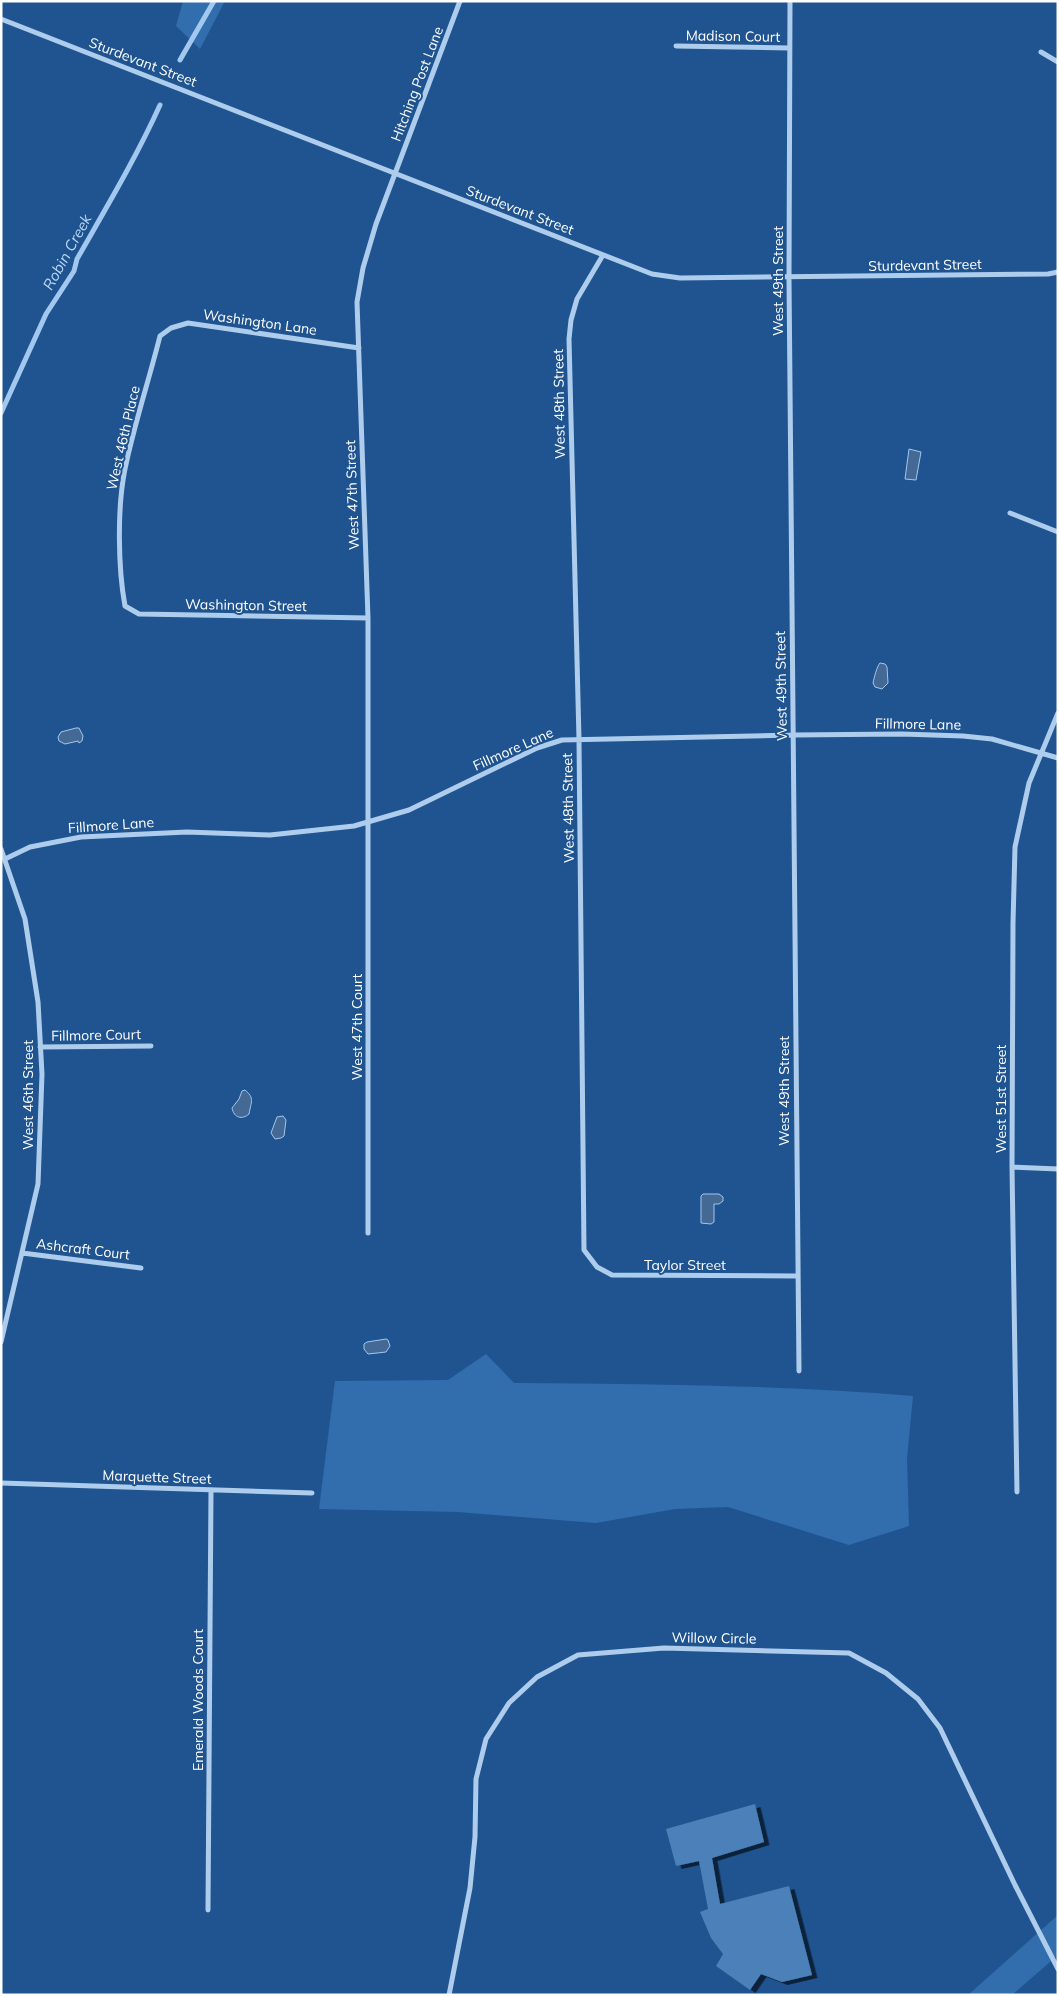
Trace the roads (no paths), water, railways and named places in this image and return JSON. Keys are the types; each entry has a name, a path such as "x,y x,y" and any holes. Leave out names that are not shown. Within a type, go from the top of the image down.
{"street":[{"name":"Hitching Post Lane","path":"395,174 460,1"},
{"name":"West 49th Street","path":"790,1 788,278 798,1371"},
{"name":"Sturdevant Street","path":"1,19 652,274 680,278 788,278 1048,274 1058,272"},
{"name":"Madison Court","path":"676,46 790,48"},
{"path":"1041,52 1058,62"},
{"name":"West 47th Street","path":"368,822 368,618 357,302 363,268 376,224 395,174"},
{"name":"West 48th Street","path":"584,1250 579,739 569,339 576,300 603,255"},
{"name":"Washington Lane","path":"160,336 171,328 188,323 359,348"},
{"name":"West 46th Place","path":"125,606 121,582 121,498 125,469 160,336"},
{"path":"1010,513 1058,532"},
{"name":"Washington Street","path":"125,606 139,614 368,618"},
{"name":"West 51st Street","path":"1017,1492 1012,1167 1015,846 1028,783 1058,713"},
{"name":"Fillmore Lane","path":"5,859 30,847 81,837 186,832 270,835 354,826 408,810 537,748 562,740 902,734 992,739 1042,752"},
{"path":"1042,752 1058,758"},
{"name":"West 47th Court","path":"368,822 368,1233"},
{"name":"West 46th Street","path":"1,849 25,919 38,1002 42,1074 38,1184 1,1342"},
{"name":"Fillmore Court","path":"40,1047 151,1046"},
{"path":"1012,1167 1058,1169"},
{"name":"Taylor Street","path":"584,1250 597,1268 612,1275 796,1276"},
{"name":"Ashcraft Court","path":"22,1253 141,1268"},
{"name":"Marquette Street","path":"1,1483 312,1493"},
{"name":"Emerald Woods Court","path":"208,1910 211,1491"},
{"name":"Willow Circle","path":"449,1995 470,1888 475,1837 476,1779 486,1739 509,1703 537,1676 578,1655 664,1648 849,1653 886,1673 918,1699 940,1728 1015,1885 1058,1969"}],"waterway":[{"name":"Robin Creek","path":"180,60 214,1"},
{"name":"Robin Creek","path":"1,413 46,314 74,271 77,259 131,164 160,105"}]}
